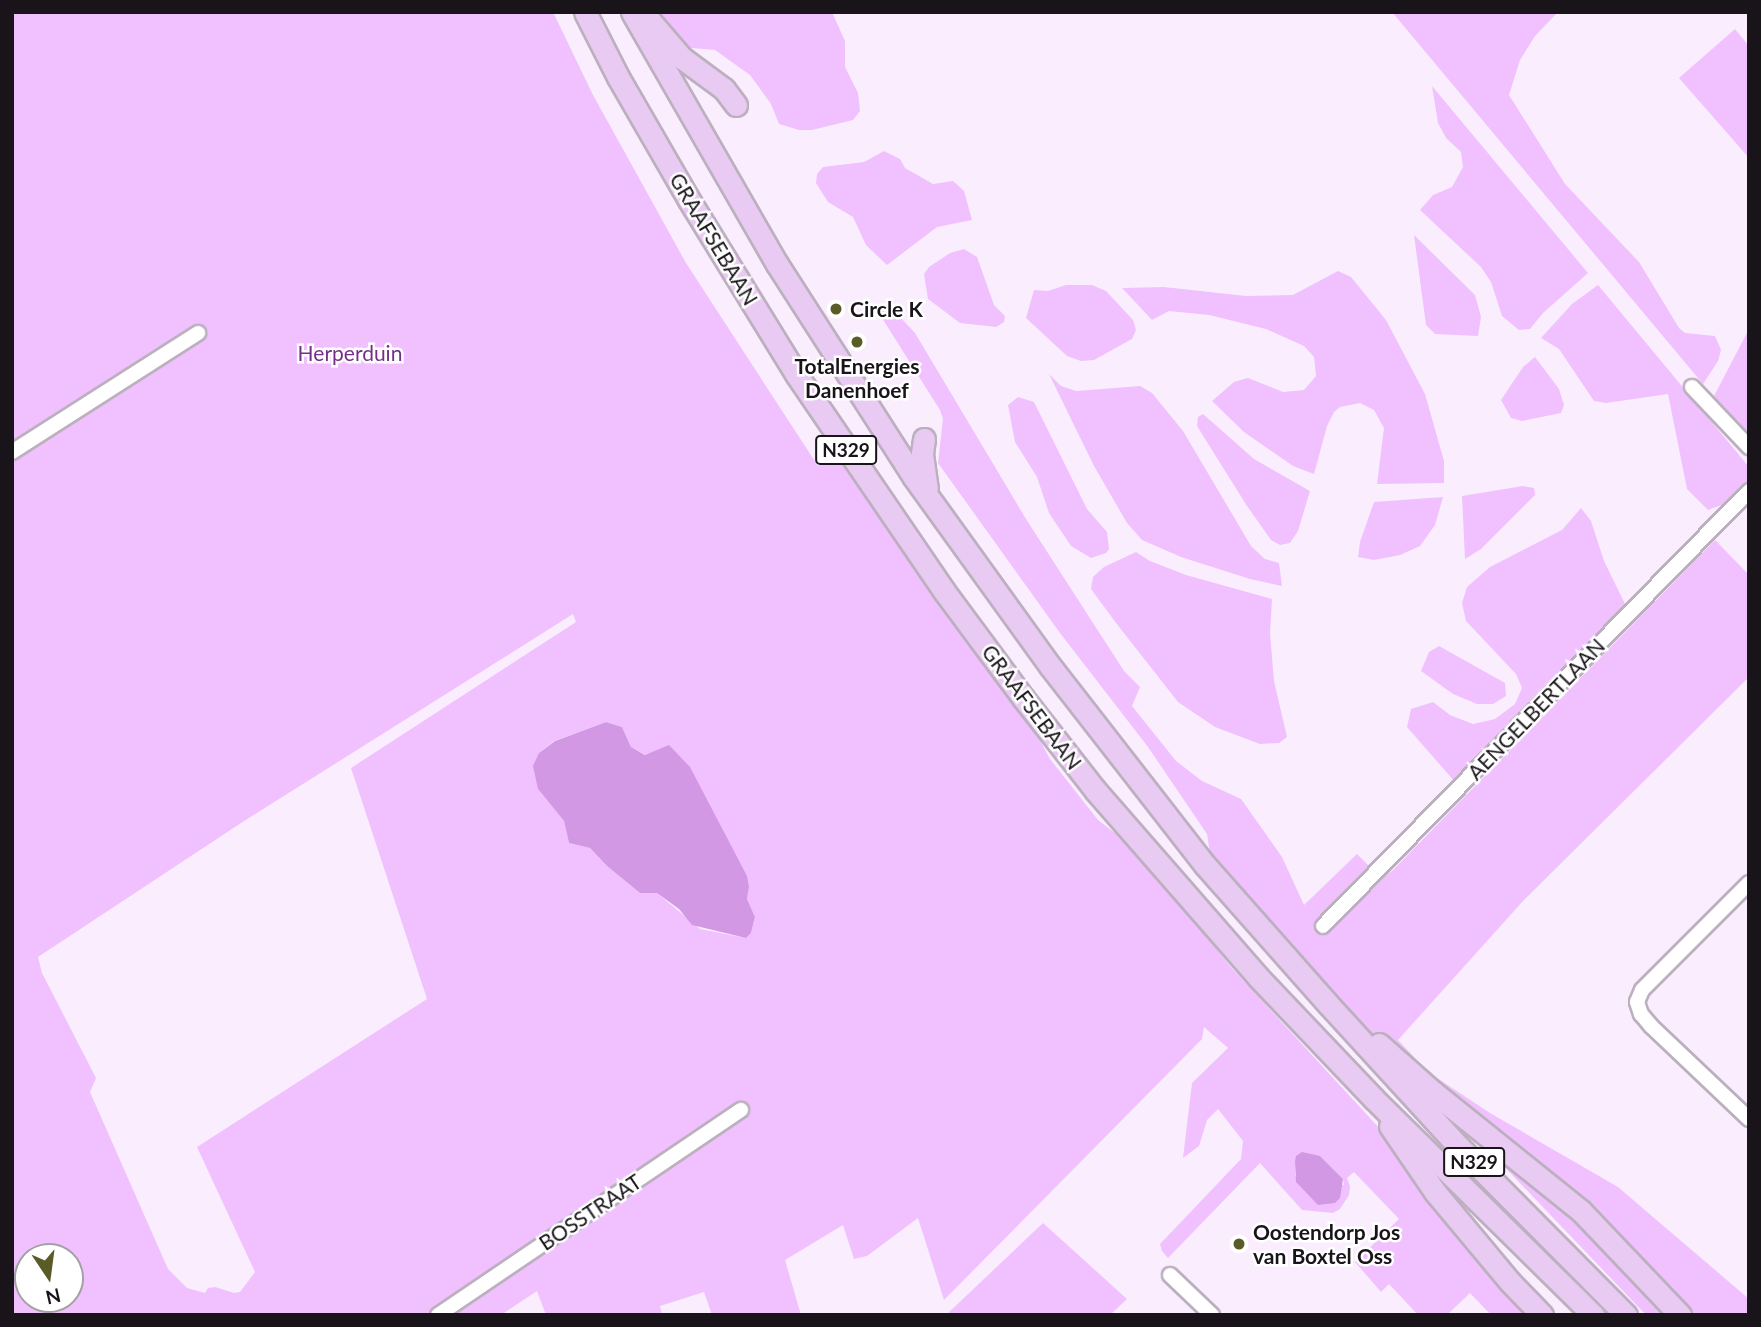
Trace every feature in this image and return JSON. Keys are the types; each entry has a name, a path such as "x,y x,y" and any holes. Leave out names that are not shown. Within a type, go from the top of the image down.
{"main road":[{"name":"GRAAFSEBAAN","path":"585,12 618,77 682,188 796,374 944,591 1040,719 1144,848 1258,977 1374,1099 1593,1315"},
{"name":"GRAAFSEBAAN","path":"632,12 777,264 928,498 1042,655 1205,865 1440,1128 1626,1315"},
{"path":"642,12 682,58 724,89 736,105"},
{"path":"924,439 923,468 928,498"},
{"name":"N329","path":"1328,1004 1581,1211 1679,1315"},
{"name":"N329","path":"1374,1099 1435,1192 1510,1282 1542,1315"}],"street":[{"path":"12,452 198,333"},
{"path":"1692,387 1749,447"},
{"name":"AENGELBERTLAAN","path":"1323,926 1749,491"},
{"path":"1749,883 1642,990 1637,1002 1641,1014 1651,1026 1749,1119"},
{"name":"BOSSTRAAT","path":"438,1315 741,1110"},
{"path":"1170,1275 1212,1315"}],"green space":[{"name":"Herperduin","path":"12,12 553,12 593,95 686,263 818,466 839,452 1026,715 1050,759 1098,820 1132,846 1231,967 1404,1155 1528,1315 1491,1315 1470,1293 1447,1315 1418,1315 1389,1284 1381,1292 1355,1262 1399,1219 1354,1172 1347,1178 1349,1195 1340,1209 1333,1213 1302,1210 1260,1163 1168,1258 1160,1244 1241,1159 1243,1141 1218,1109 1207,1120 1199,1146 1183,1158 1192,1083 1228,1048 1204,1027 1202,1039 944,1300 918,1218 867,1256 854,1259 843,1225 785,1260 801,1315 712,1315 704,1292 660,1306 662,1315 546,1315 537,1291 501,1315 449,1315 736,1105 426,1315 12,1315","holes":["573,614 576,622 351,768 427,999 197,1147 255,1272 240,1292 234,1293 215,1287 208,1288 205,1293 187,1288 168,1269 90,1092 96,1078 42,973 38,957 241,823","606,722 622,727 631,747 646,755 656,752 749,887 747,899 755,917 751,933 746,938 700,929 657,893 640,893 590,848 569,843 564,821 538,789 539,753 554,741","1320,1156 1343,1179 1344,1185 1295,1176 1295,1162"]},
{"path":"652,12 832,12 845,41 845,67 858,93 860,111 853,120 812,130 799,130 779,124 771,104 750,75 715,50 680,47"},
{"path":"1392,12 1558,12 1535,36 1520,60 1509,95 1565,184 1639,262 1679,328 1685,333 1715,336 1721,350 1718,361 1703,384"},
{"path":"1735,29 1749,46 1749,158 1679,78"},
{"path":"1432,86 1588,273 1543,313 1530,329 1519,330 1502,316 1491,282 1481,267 1420,210 1433,195 1452,187 1463,167 1461,152 1446,138 1438,123"},
{"path":"884,151 900,159 905,168 933,184 953,181 964,191 972,220 937,227 887,265 866,245 853,217 828,202 816,183 817,174 823,167 864,162"},
{"path":"1414,235 1475,295 1481,317 1478,336 1435,334 1426,325"},
{"path":"964,249 977,257 994,305 1005,316 1004,322 996,327 960,323 928,299 924,274 929,267 950,253"},
{"path":"1338,271 1351,277 1386,320 1425,394 1444,461 1444,483 1377,484 1384,428 1374,410 1360,403 1340,407 1334,412 1327,426 1314,474 1293,466 1244,432 1212,401 1234,382 1248,378 1283,392 1304,390 1316,376 1314,357 1304,346 1266,329 1209,315 1169,311 1152,320 1122,288 1164,287 1246,296 1293,295"},
{"path":"1066,285 1092,285 1106,291 1133,320 1136,330 1132,339 1094,360 1081,361 1067,356 1026,318 1034,290 1048,291"},
{"path":"1598,285 1749,467 1749,495 1708,510 1687,489 1668,394 1606,403 1594,401 1559,349 1541,338 1572,304"},
{"path":"875,307 901,318 915,333 1026,519 1124,671 1140,687 1132,706 1176,761 1202,781 1241,799 1282,857 1304,905 1357,854 1372,869 1316,926 1323,933 1375,882 1392,871 1715,540 1749,575 1749,677 1523,901 1398,1040 1428,1072 1490,1113 1618,1187 1749,1299 1749,1315 1646,1315 1496,1158 1358,1025 1258,911 1210,853 1207,834 1148,747 1060,633 938,463 943,419 940,410"},
{"path":"1749,329 1749,436 1714,396"},
{"path":"1535,357 1559,389 1564,405 1561,413 1522,421 1511,418 1501,400 1523,367"},
{"path":"1049,374 1061,386 1076,391 1140,386 1152,393 1183,431 1251,546 1265,559 1279,563 1282,586 1250,579 1181,557 1142,540 1127,523 1094,466"},
{"path":"1018,397 1034,402 1087,509 1107,532 1109,549 1106,553 1091,558 1071,546 1049,513 1037,477 1015,442 1008,405"},
{"path":"1203,414 1254,459 1310,491 1298,531 1290,543 1280,545 1271,540 1247,506 1197,426 1198,417"},
{"path":"1523,486 1534,488 1535,495 1481,549 1465,559 1462,496"},
{"path":"1443,497 1435,525 1420,546 1400,555 1374,560 1358,557 1360,542 1374,502"},
{"path":"1581,508 1591,521 1604,561 1625,604 1455,782 1407,727 1411,709 1433,702 1450,715 1473,724 1495,719 1515,704 1522,688 1516,674 1466,621 1462,603 1467,587 1490,567 1562,530"},
{"path":"1136,552 1150,561 1186,575 1272,599 1270,633 1274,681 1287,737 1279,743 1260,744 1215,727 1178,702 1091,589 1093,577 1104,567"},
{"path":"1439,646 1505,683 1506,696 1493,704 1477,704 1453,694 1421,671 1429,652"},
{"path":"1043,1223 1127,1299 1110,1315 946,1315"}],"shaded area":[{"path":"606,722 622,727 631,747 645,755 669,745 690,767 747,876 747,899 755,917 751,933 746,938 692,925 679,909 657,893 640,893 590,848 569,843 564,821 538,789 533,766 539,753 555,741"},
{"path":"1302,1152 1320,1156 1343,1179 1340,1198 1335,1203 1318,1205 1296,1182 1296,1156"}],"place":[{"name":"Circle K","path":"836,309"},
{"name":"TotalEnergies Danenhoef","path":"857,342"},
{"name":"Oostendorp Jos van Boxtel Oss","path":"1239,1244"}]}
